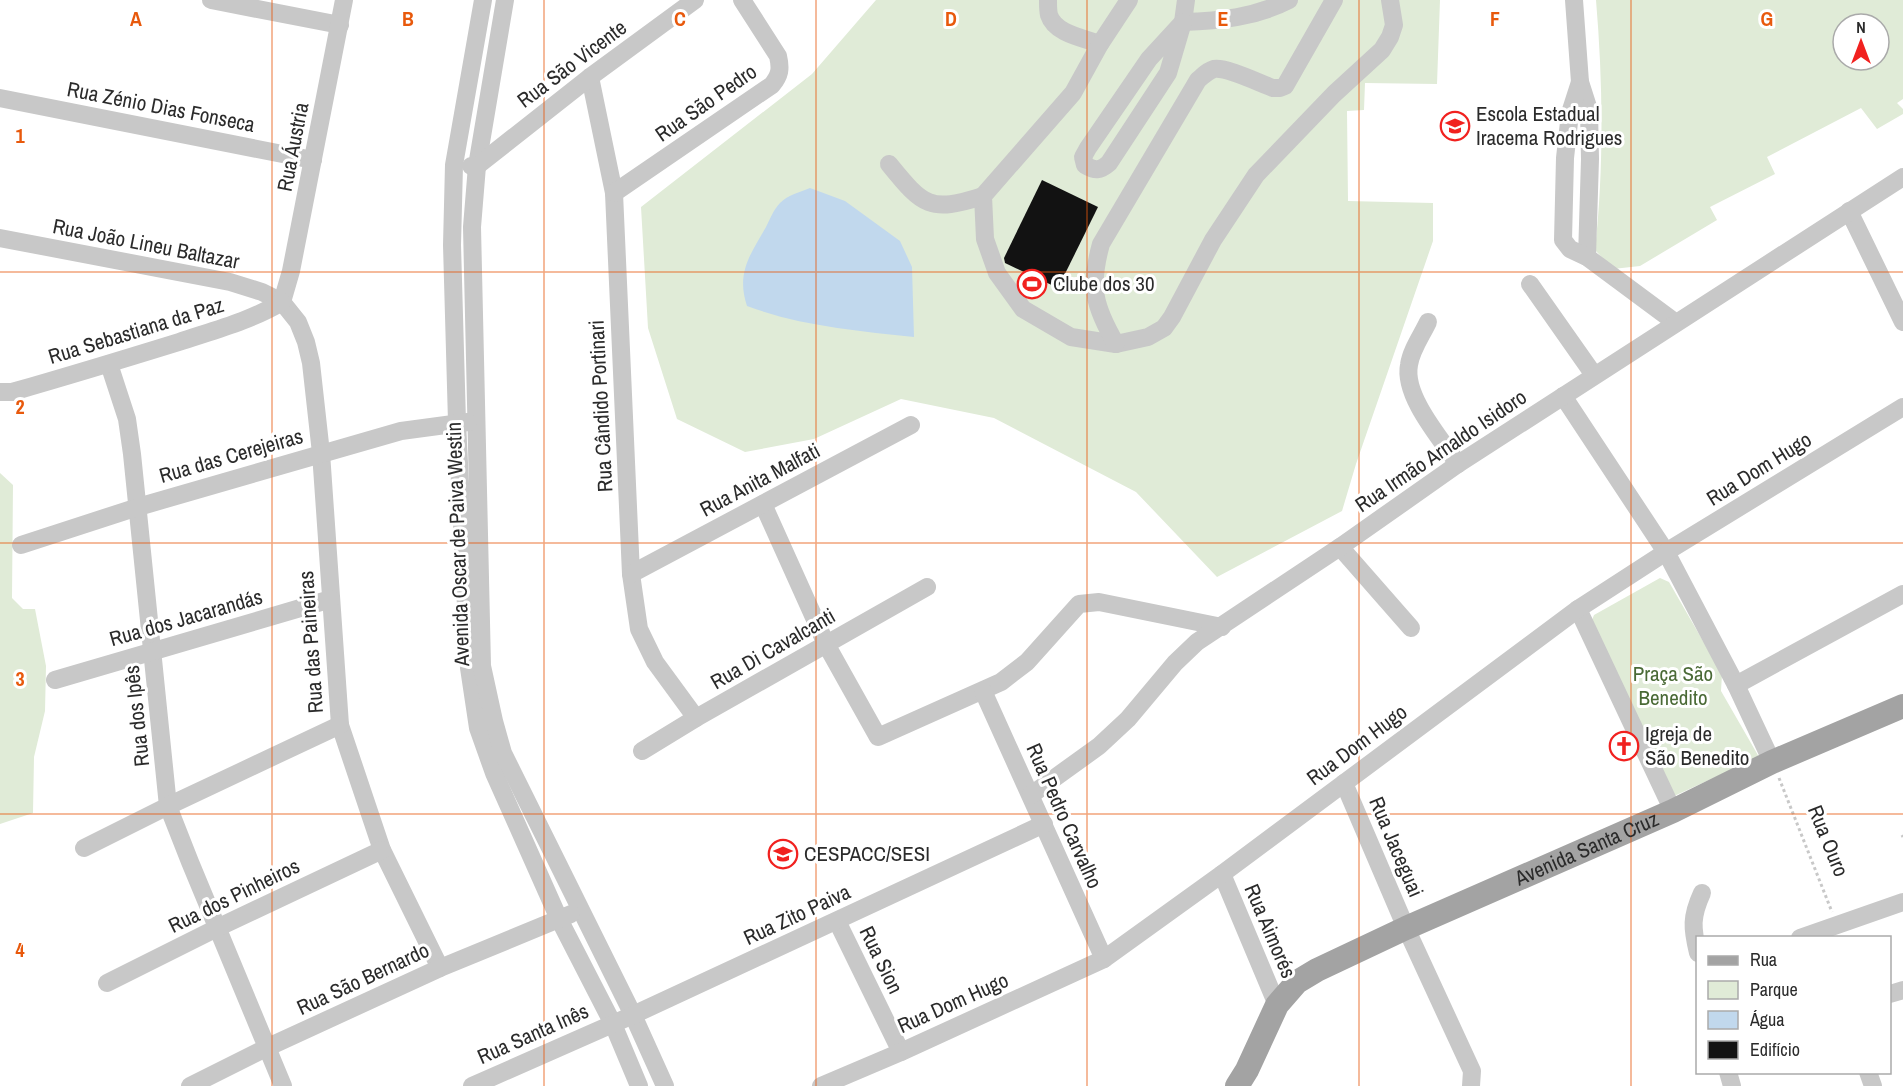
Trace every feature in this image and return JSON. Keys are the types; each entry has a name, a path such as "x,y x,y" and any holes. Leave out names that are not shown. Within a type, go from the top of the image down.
{"main road":[{"name":"Avenida Santa Cruz","path":"1237,1086 1247,1070 1277,1005 1297,982 1317,970 1406,928 1674,810 1772,762 1903,705"}],"street":[{"path":"211,0 340,25"},
{"name":"Rua Áustria","path":"282,302 291,271 344,0"},
{"name":"Avenida Oscar de Paiva Westin","path":"483,0 454,165 452,245 457,422 478,728 494,773 559,919 612,1024 639,1086"},
{"name":"Avenida Oscar de Paiva Westin","path":"505,0 477,166 472,226 476,422 475,667 503,753 633,1015 665,1086"},
{"name":"Rua São Vicente","path":"477,166 590,77 695,0"},
{"name":"Rua São Pedro","path":"614,193 779,78 778,56 742,0"},
{"path":"1048,0 1049,14 1053,23 1065,32 1100,44"},
{"path":"889,164 914,194 937,206 957,204 983,196 1072,93 1129,0"},
{"path":"1186,0 1182,22 1168,72 1109,163 1102,170 1094,171 1085,165 1083,157 1088,148 1149,59 1182,22 1221,21 1270,10 1289,0"},
{"path":"1116,344 1096,303 1094,269 1101,244 1198,80 1214,69 1223,70 1273,88 1286,86 1335,0"},
{"path":"983,196 985,239 997,273 1023,309 1071,337 1116,344 1148,337 1164,328 1172,317 1213,240 1256,175 1386,44 1394,25 1390,0"},
{"path":"1574,0 1580,82 1589,110 1587,257"},
{"name":"Rua Cândido Portinari","path":"590,77 614,193 631,574 639,629 655,662 696,718"},
{"path":"1580,82 1570,113 1565,158 1563,240 1566,246 1587,257 1676,323"},
{"name":"Rua Zénio Dias Fonseca","path":"0,98 313,160"},
{"path":"1565,158 1590,159"},
{"path":"454,165 477,166"},
{"name":"Rua Irmão Arnaldo Isidoro","path":"1030,795 1099,746 1128,719 1175,663 1197,642 1340,547 1458,464 1903,177"},
{"path":"1849,211 1903,322"},
{"path":"1563,220 1588,221"},
{"name":"Rua João Lineu Baltazar","path":"0,238 230,282 282,302"},
{"path":"1530,285 1594,375"},
{"name":"Rua Sebastiana da Paz","path":"0,392 12,392 109,364 261,314 282,302"},
{"name":"Rua das Paineiras","path":"282,302 298,322 311,363 321,453 340,725 382,850 440,968"},
{"path":"1428,322 1409,361 1407,376 1419,405 1458,464"},
{"name":"Rua dos Ipês","path":"109,364 127,419 154,651 168,806 283,1086"},
{"path":"1563,396 1666,552 1736,685 1772,762"},
{"name":"Rua Dom Hugo","path":"821,1086 1104,959 1578,609 1666,552 1903,407"},
{"name":"Rua das Cerejeiras","path":"21,545 138,507 400,431 457,422 476,422"},
{"name":"Rua Anita Malfati","path":"631,574 910,425"},
{"path":"763,504 826,644 878,737 1001,682 1027,662 1079,604 1099,602 1222,627"},
{"path":"1340,547 1411,628"},
{"name":"Rua Di Cavalcanti","path":"642,751 927,587"},
{"path":"1736,685 1903,594"},
{"name":"Rua dos Jacarandás","path":"55,680 331,599"},
{"path":"1578,609 1674,810"},
{"name":"Rua Pedro Carvalho","path":"983,691 1104,959"},
{"path":"84,848 340,725"},
{"name":"Rua Jaceguai","path":"1344,783 1406,928 1472,1071 1471,1086"},
{"name":"Rua Zito Paiva","path":"612,1024 1044,824"},
{"name":"Rua dos Pinheiros","path":"107,983 382,850"},
{"name":"Rua Aimorés","path":"1222,874 1277,1005"},
{"path":"1696,945 1692,928 1694,912 1702,893"},
{"path":"1811,936 1838,931 1903,902"},
{"name":"Rua São Bernardo","path":"190,1086 266,1048 440,968 581,911"},
{"name":"Rua Sion","path":"837,921 901,1052"},
{"name":"Rua Santa Inês","path":"472,1086 612,1024"}],"path":[{"name":"Rua Ouro","path":"1772,762 1838,931"}],"green space":[{"name":"Clube dos 30","path":"876,0 1440,0 1437,84 1365,83 1364,110 1347,111 1348,201 1433,203 1433,241 1342,511 1217,577 1136,492 994,418 901,399 814,439 745,452 677,419 648,328 641,207 812,74"},
{"path":"1596,0 1903,0 1903,99 1897,103 1903,109 1903,114 1877,129 1861,108 1767,157 1775,174 1710,207 1717,220 1640,266 1613,269 1595,250 1601,156 1601,94"},
{"path":"0,473 13,485 12,598 23,609 35,609 46,666 45,711 34,757 33,813 0,824"},
{"name":"Praça São Benedito","path":"1660,578 1669,582 1722,674 1721,691 1759,757 1672,797 1590,625 1594,615"}],"water":[{"path":"810,188 845,201 900,241 912,267 914,337 808,323 747,306 743,284 746,265 774,211 783,200"}],"building":[{"path":"1042,180 1098,207 1058,288 1005,263 1004,258"}],"place":[{"name":"Escola Estadual Iracema Rodrigues","path":"1455,126"},
{"name":"Clube dos 30","path":"1032,284"},
{"name":"Igreja de São Benedito","path":"1624,746"},
{"name":"CESPACC/SESI","path":"783,854"}]}
